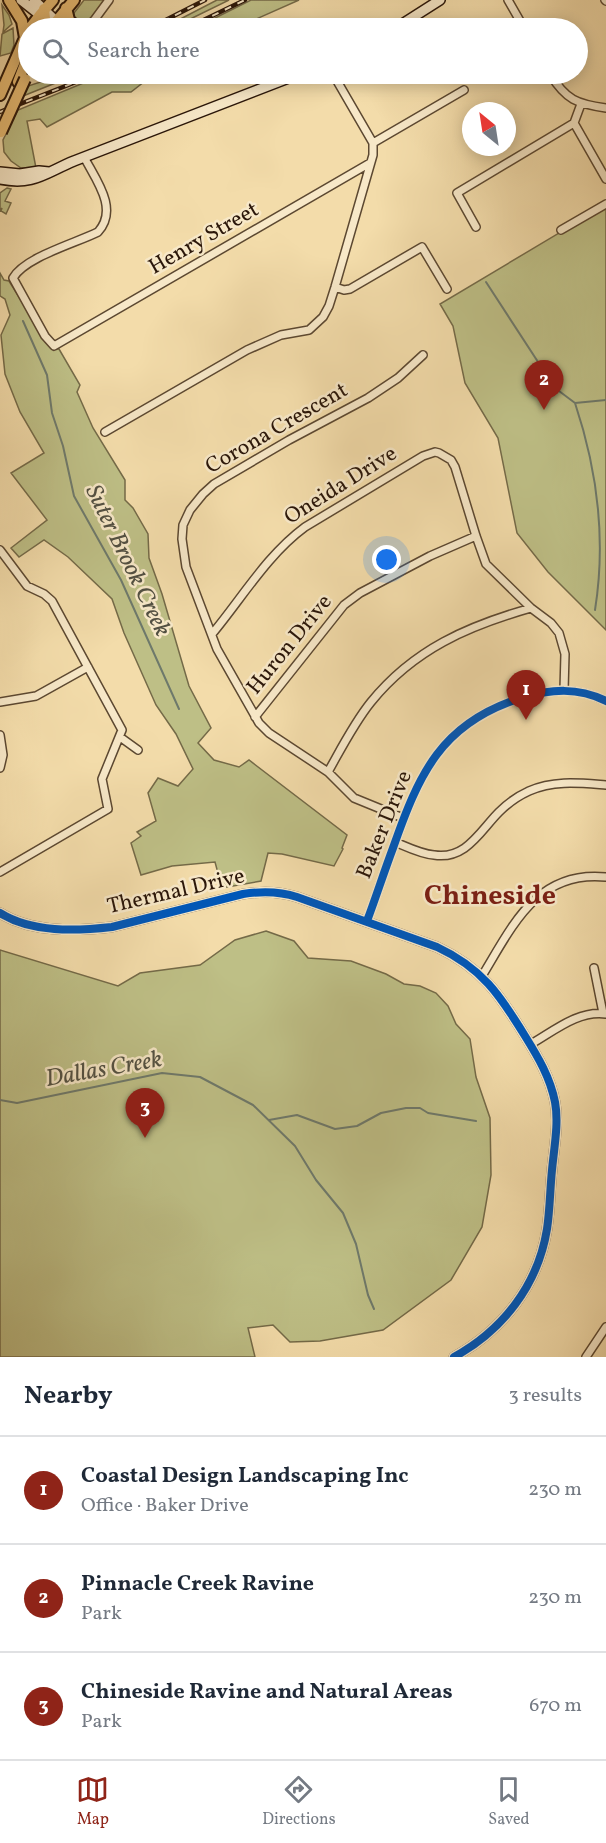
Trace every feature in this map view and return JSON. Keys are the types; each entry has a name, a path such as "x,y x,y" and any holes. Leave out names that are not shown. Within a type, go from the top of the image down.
{"main road":[{"path":"9,0 20,18"},
{"path":"21,0 45,18"},
{"path":"34,0 47,18"},
{"path":"51,18 53,0"},
{"path":"412,18 440,0"},
{"path":"54,18 68,3"},
{"path":"68,3 69,18"},
{"path":"2,91 18,55"},
{"path":"0,122 20,84"},
{"path":"0,133 21,84"},
{"path":"0,179 31,181 41,178 49,172 84,157 273,84"},
{"path":"0,172 20,174 49,172"}],"street":[{"path":"97,18 109,0"},
{"path":"508,0 518,18"},
{"path":"105,432 247,350 281,335 309,330 323,317 335,287 370,163 373,143 339,84"},
{"path":"558,84 567,94 581,104 606,108"},
{"path":"373,143 464,90"},
{"path":"476,227 457,193 574,123 581,104"},
{"path":"574,123 606,179"},
{"name":"Henry Street","path":"84,157 107,204 106,220 102,228 98,232 21,268 13,278 45,336 54,346 370,163"},
{"path":"561,230 606,204"},
{"path":"335,287 350,289 422,247 447,289"},
{"name":"Corona Crescent","path":"403,818 354,798 328,772 269,733 255,717 221,659 186,567 182,546 183,525 190,510 214,484 289,440 368,398 398,378 423,355"},
{"name":"Oneida Drive","path":"212,634 275,553 290,538 430,454 443,454 453,463 476,536"},
{"path":"476,536 486,564 559,633 565,654 564,690"},
{"name":"Huron Drive","path":"255,717 344,605 360,593 430,556 476,536"},
{"path":"0,550 3,559 27,586 44,594 52,601 121,726 120,737 102,779 108,809 0,872"},
{"path":"328,772 371,703 408,666 440,643 471,627 531,608"},
{"path":"0,702 36,696 88,666"},
{"name":"Baker Drive","path":"367,921 418,782 443,747 468,724 499,705 528,696 564,690 590,695 606,702"},
{"path":"0,735 3,755 0,768"},
{"path":"120,737 138,750"},
{"path":"395,842 430,855 452,854 471,843 499,812 528,791 559,783 606,785"},
{"path":"482,976 518,918 538,895 573,878 606,877"},
{"name":"Thermal Drive","path":"0,913 14,920 34,925 61,929 97,928 122,925 243,894 267,892 297,897 446,951 467,963 482,976 501,997 541,1060 556,1104 557,1118 547,1229 542,1250 527,1287 507,1316 480,1341 454,1357"},
{"path":"531,1044 577,1017 605,1013 594,968"},
{"path":"586,1357 606,1327"}],"green space":[{"path":"84,0 104,0 91,18 74,18 74,13"},
{"path":"217,0 229,0 192,18 182,18"},
{"path":"251,0 299,0 258,18 215,18"},
{"path":"2,5 12,24 3,32 4,25"},
{"path":"13,28 14,45 11,53 0,56 2,34"},
{"path":"34,84 53,84 23,96 28,86"},
{"path":"81,84 141,84 131,92 112,92 47,127 40,119 27,121 36,168 21,168 4,152 3,140 18,110"},
{"path":"7,188 11,189 5,201 11,203 6,214 1,211 2,208 0,211 0,193"},
{"path":"606,205 606,630 548,572 517,533 498,438 465,383 453,326 440,304"},
{"path":"0,273 4,280 9,281 51,348 59,349 80,385 77,392 93,428 125,480 125,500 133,508 148,534 149,558 189,686 211,728 198,743 214,760 239,767 249,760 347,835 334,866 268,853 261,881 222,888 215,862 172,866 141,875 131,843 141,836 137,832 156,821 148,793 158,778 178,786 193,769 176,734 156,705 124,633 112,599 68,557 44,540 19,557 11,548 47,520 11,473 44,453 20,412 5,374 1,335 10,315 5,299 0,296"},
{"path":"266,931 294,941 308,958 351,961 386,974 404,984 420,986 436,993 448,1006 456,1024 470,1039 476,1077 490,1118 491,1175 482,1227 451,1280 383,1330 320,1341 290,1342 273,1325 248,1328 255,1357 0,1357 0,950 118,986 140,973 200,965 235,940"}],"waterway":[{"path":"486,282 555,388 575,403 606,400"},
{"name":"Suter Brook Creek","path":"23,321 47,375 52,413 63,446 74,496 121,580 179,709"},
{"path":"575,403 589,453 597,505 600,558 595,610"},
{"name":"Dallas Creek","path":"0,1100 17,1103 162,1073 200,1077 253,1105 295,1146 316,1180 343,1213 356,1244 368,1295 374,1309"},
{"path":"269,1120 297,1115 335,1129 357,1126 381,1113 420,1108 428,1113 476,1121"}],"railway":[{"path":"170,18 205,0"},
{"path":"208,18 245,0"},
{"path":"0,112 71,84"}],"cycle path":[{"path":"367,921 413,797 424,775 452,737 471,722 494,709 532,695 564,691 585,693 606,701"},
{"path":"0,913 26,924 54,929 112,927 243,894 277,893 297,897 437,947 453,955 478,974 507,1008 543,1068 555,1102 556,1127 547,1229 536,1269 516,1304 503,1319 472,1346 454,1357"}],"place":[{"name":"Pinnacle Creek Ravine","path":"544,410"},
{"name":"Coastal Design Landscaping Inc","path":"526,720"},
{"name":"Chineside Ravine and Natural Areas","path":"145,1138"}],"district":[{"name":"Chineside","path":"490,896"}]}
